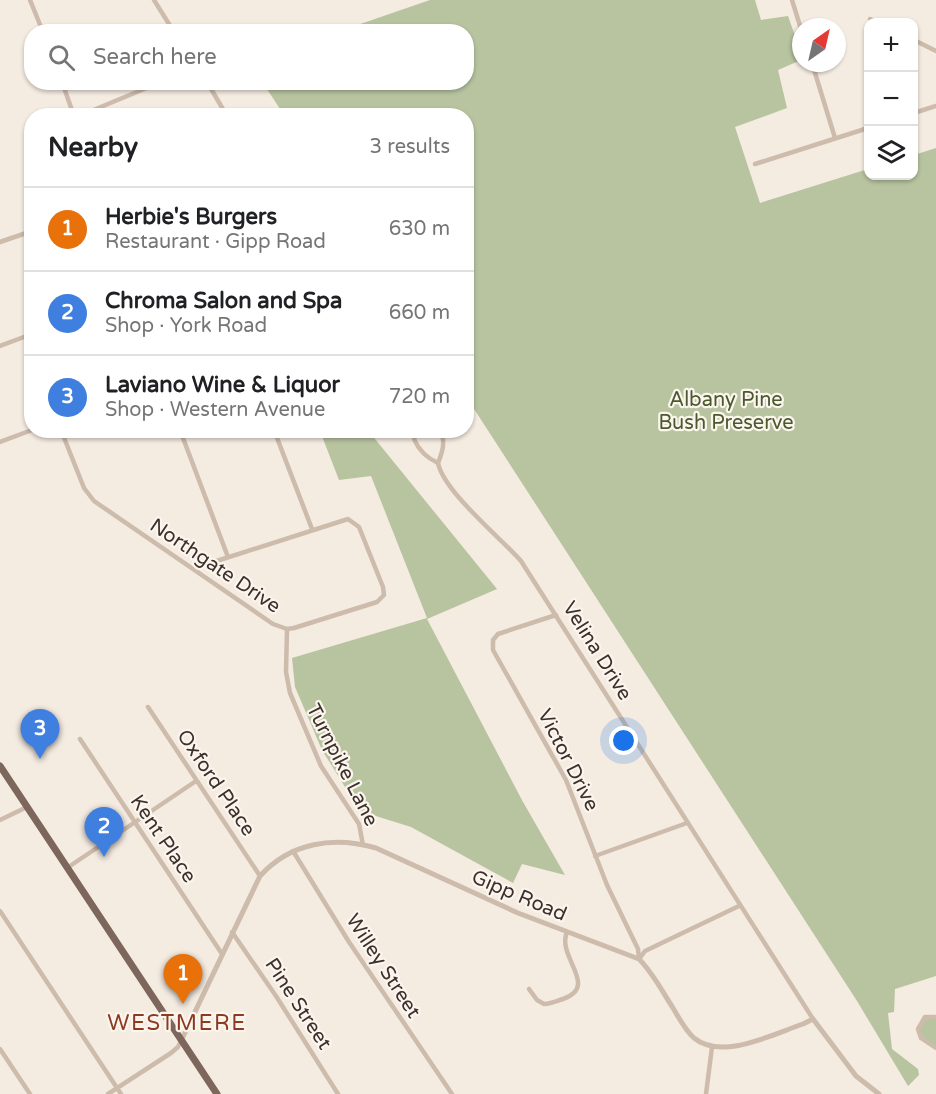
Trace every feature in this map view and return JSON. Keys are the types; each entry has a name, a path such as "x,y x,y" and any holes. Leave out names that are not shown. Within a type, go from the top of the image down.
{"main road":[{"path":"0,766 217,1094"}],"street":[{"path":"30,0 40,24"},
{"path":"154,0 169,24"},
{"path":"792,0 798,18"},
{"path":"918,42 936,51"},
{"path":"815,72 835,138"},
{"path":"65,90 73,108"},
{"path":"96,108 141,90"},
{"path":"212,90 222,108"},
{"path":"918,112 936,106"},
{"path":"755,164 864,129"},
{"path":"0,242 24,234"},
{"path":"0,346 24,337"},
{"path":"0,442 24,433"},
{"name":"Northgate Drive","path":"65,438 84,488 94,501 264,618 287,629 377,602 384,595 383,587 356,523 344,519 312,530"},
{"path":"183,438 228,557"},
{"path":"196,570 204,565 312,530 277,438"},
{"name":"Velina Drive","path":"415,438 428,458 438,463 443,477 459,496 521,561 813,1019"},
{"path":"438,463 443,438"},
{"name":"Victor Drive","path":"556,615 498,634 492,646 503,670 566,780 595,856 638,949 639,959"},
{"name":"Turnpike Lane","path":"287,629 286,672 290,693 321,766 359,824 363,844"},
{"name":"Oxford Place","path":"148,707 260,876"},
{"name":"Kent Place","path":"80,739 222,954"},
{"path":"67,868 196,781"},
{"path":"0,820 27,807"},
{"path":"595,856 687,823"},
{"name":"Gipp Road","path":"182,1040 260,876 274,862 308,845 327,842 363,844 394,856 487,900 639,959"},
{"name":"Willey Street","path":"292,851 349,942 452,1094"},
{"path":"740,906 645,951 639,959 650,971 688,1031 699,1041 712,1047 737,1046 813,1019 856,1076 879,1094"},
{"path":"0,911 121,1094"},
{"name":"Pine Street","path":"232,932 338,1094"},
{"path":"529,989 537,1000 544,1004 572,996 577,992 579,983 564,942 567,932"},
{"path":"936,1017 925,1017 918,1029 921,1038 936,1048"},
{"path":"108,1094 175,1050 182,1040"},
{"path":"706,1094 712,1047"},
{"path":"0,1049 30,1094"}],"green space":[{"name":"Albany Pine Bush Preserve","path":"430,0 755,0 761,20 788,16 792,27 792,64 778,70 787,108 735,127 760,203 864,170 864,180 918,180 918,154 936,148 936,976 895,989 894,1012 888,1013 892,1049 918,1069 919,1075 908,1086 857,1001 474,409 474,108 279,108 268,90 474,90 474,24 360,24"},
{"path":"323,438 374,438 497,589 427,619 523,802 565,875 522,864 513,883 411,827 360,811 322,750 295,687 292,658 427,618 371,476 339,480"},
{"path":"930,1017 936,1018 936,1046 925,1040 919,1031 924,1021"}],"place":[{"name":"Laviano Wine & Liquor","path":"40,759"},
{"name":"Chroma Salon and Spa","path":"104,857"},
{"name":"Herbie's Burgers","path":"183,1004"}],"district":[{"name":"WESTMERE","path":"177,1023"}]}
